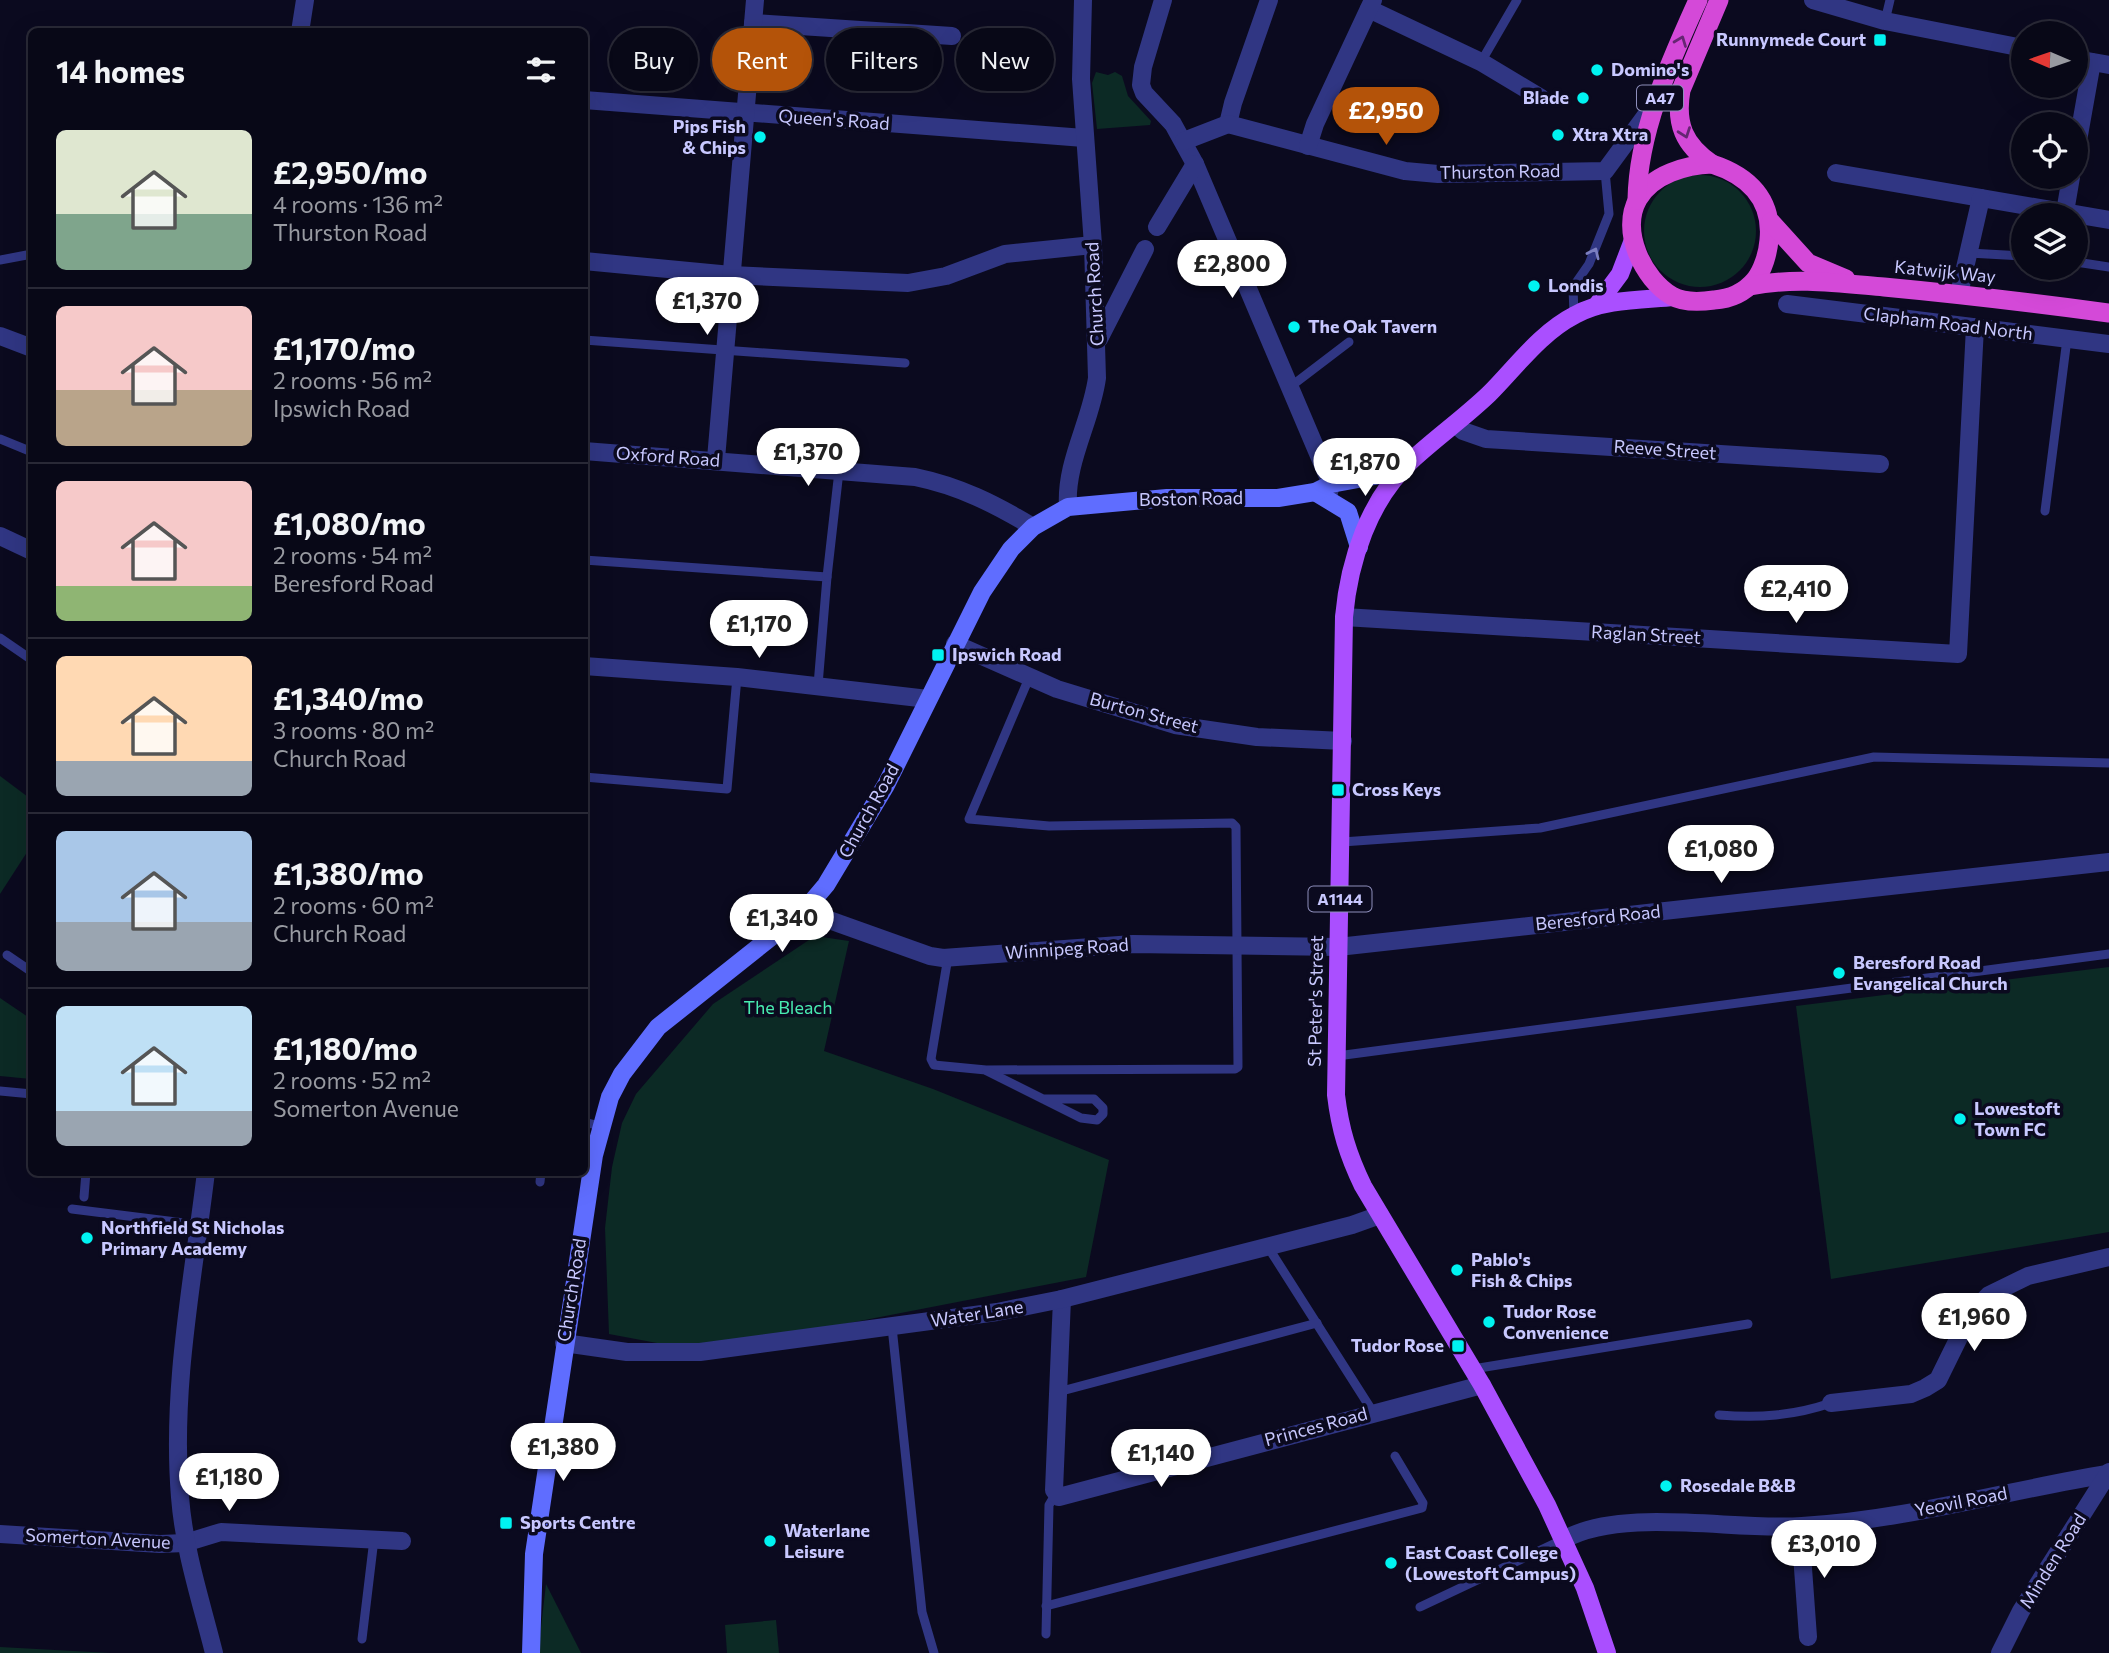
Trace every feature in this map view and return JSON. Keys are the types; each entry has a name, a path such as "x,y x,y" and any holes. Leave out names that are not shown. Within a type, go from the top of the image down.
{"highway":[{"name":"A47","path":"1637,200 1639,157 1699,0"},
{"name":"A47","path":"1712,164 1692,150 1683,130 1678,106 1681,90 1719,0"},
{"path":"1712,164 1745,178 1764,202 1771,222 1768,250 1758,277 1750,286 1724,299 1696,302 1674,298 1648,272 1633,240 1637,200 1650,186 1673,171 1712,164"},
{"name":"Katwijk Way","path":"1771,222 1808,263 1860,285"},
{"name":"Katwijk Way","path":"1750,286 1784,280 1860,285 1959,293 2109,313"}],"main road":[{"name":"St Peter's Street","path":"1597,305 1620,274 1633,240"},
{"name":"St Peter's Street","path":"1607,1653 1565,1539 1473,1369 1380,1215 1347,1153 1339,1125 1336,1056 1344,617 1346,592 1367,524 1402,471 1550,332 1574,315 1597,305 1674,298"},
{"name":"Boston Road","path":"1068,507 1167,498 1278,498 1325,492 1402,471"},
{"path":"1325,492 1348,512 1359,547"},
{"name":"Church Road","path":"588,1155 592,1124 622,1074 658,1027 804,911 826,885 849,848 982,592 1011,550 1033,527 1068,507"},
{"name":"Church Road","path":"531,1653 534,1554 585,1176"}],"street":[{"path":"301,28 305,0"},
{"path":"716,459 755,0"},
{"name":"Church Road","path":"1068,507 1070,473 1094,400 1098,342 1081,79 1083,0"},
{"path":"1163,0 1141,73 1144,93 1184,141 1195,164 1290,387 1325,492"},
{"path":"1184,141 1228,124 1269,0"},
{"path":"1813,0 1885,21 2011,46"},
{"path":"1308,146 1315,124 1371,5 1481,62 1541,98"},
{"path":"753,23 952,36"},
{"path":"2083,112 2092,62"},
{"path":"1605,172 1661,94"},
{"name":"Queen's Road","path":"588,100 1084,138"},
{"name":"Thurston Road","path":"1228,124 1405,171 1605,172"},
{"path":"1157,227 1195,164"},
{"path":"1836,173 2011,203"},
{"path":"1959,293 1981,198"},
{"path":"2088,216 2109,220"},
{"path":"588,261 731,275 908,283 946,276 1005,254 1093,245"},
{"path":"1098,342 1145,249"},
{"name":"Clapham Road North","path":"1787,304 2109,344"},
{"name":"Raglan Street","path":"1344,617 1958,654 1975,327"},
{"path":"0,336 28,346"},
{"name":"Reeve Street","path":"1455,424 1463,431 1486,439 1880,464"},
{"name":"Oxford Road","path":"588,451 716,459 915,477 948,483 996,504 1033,527"},
{"path":"0,536 28,549"},
{"name":"Burton Street","path":"955,644 1029,678 1175,725 1257,737 1343,741"},
{"path":"588,666 737,677 928,699"},
{"name":"Beresford Road","path":"1338,947 2109,862"},
{"name":"Winnipeg Road","path":"804,911 930,956 1133,944 1338,947"},
{"path":"206,1176 181,1366 178,1427 180,1496 185,1543 214,1653"},
{"name":"Water Lane","path":"564,1343 626,1352 700,1352 892,1327 1062,1299 1268,1247 1380,1215"},
{"path":"1831,1403 1911,1394 1925,1388 1938,1380 1970,1315 1989,1295 2028,1276 2109,1257"},
{"path":"1055,1494 1062,1299"},
{"name":"Princes Road","path":"1055,1494 1059,1497 1482,1385"},
{"name":"Yeovil Road","path":"1565,1539 1605,1523 1800,1527 1886,1517 2108,1473"},
{"name":"Minden Road","path":"2000,1653 2021,1611 2108,1473"},
{"path":"1800,1527 1808,1637"},
{"name":"Somerton Avenue","path":"0,1534 185,1543 221,1532 279,1533 402,1541"}],"lane":[{"path":"1481,62 1517,0"},
{"path":"1885,21 1890,0"},
{"path":"1574,315 1573,287 1592,257 1609,214 1605,172"},
{"path":"1969,253 2011,255"},
{"path":"0,260 28,255"},
{"path":"2088,264 2109,267"},
{"path":"2045,512 2067,339"},
{"path":"588,340 905,363"},
{"path":"1290,387 1349,342"},
{"path":"0,439 28,450"},
{"path":"818,685 839,471"},
{"path":"588,560 827,577"},
{"path":"0,638 28,657"},
{"path":"588,777 727,789 737,677"},
{"path":"948,957 931,1063 986,1070 1238,1067 1236,827 1231,823 1049,826 971,821 970,813 1029,678"},
{"path":"1342,842 1540,828 1874,757 2109,763"},
{"path":"7,954 28,969"},
{"path":"1336,1056 2109,954"},
{"path":"986,1070 1044,1099 1088,1121 1097,1119 1102,1114 1101,1103 1094,1099 1044,1099"},
{"path":"0,1091 28,1094"},
{"path":"84,1197 86,1176"},
{"path":"72,1209 200,1225"},
{"path":"1268,1247 1373,1412"},
{"path":"1058,1392 1317,1323"},
{"path":"1473,1369 1748,1324"},
{"path":"892,1327 922,1612 934,1653"},
{"path":"1720,1415 1764,1418 1808,1412 1831,1403"},
{"path":"1046,1606 1422,1508 1423,1503 1395,1455"},
{"path":"1046,1634 1049,1505 1055,1494"},
{"path":"362,1639 374,1539"},
{"path":"1420,1608 1565,1539"}],"green space":[{"path":"1096,72 1108,75 1115,72 1122,76 1128,96 1151,121 1150,125 1097,129 1092,83"},
{"path":"1700,175 1721,180 1739,192 1751,210 1756,231 1751,252 1739,270 1721,282 1700,287 1679,282 1661,270 1649,252 1644,231 1649,210 1661,192 1679,180"},
{"path":"0,776 28,797 28,851 0,894"},
{"name":"The Bleach","path":"815,936 849,941 824,1051 933,1089 1109,1160 1086,1277 839,1325 721,1344 673,1346 609,1334 605,1228 612,1167 622,1123 636,1094 713,1004"},
{"name":"Lowestoft Town FC","path":"2109,967 2109,1232 1831,1279 1796,1006"},
{"path":"0,998 28,1017 28,1079 0,1076"},
{"path":"546,1584 581,1653 538,1653"},
{"path":"776,1620 779,1653 727,1653 725,1625"},
{"path":"0,1647 110,1653 0,1653"}],"place":[{"name":"Runnymede Court","path":"1880,40"},
{"name":"Domino's","path":"1597,70"},
{"name":"Blade","path":"1583,98"},
{"name":"Xtra Xtra","path":"1558,135"},
{"name":"Pips Fish & Chips","path":"760,137"},
{"name":"Londis","path":"1534,286"},
{"name":"The Oak Tavern","path":"1294,327"},
{"name":"Ipswich Road","path":"938,655"},
{"name":"Cross Keys","path":"1338,790"},
{"name":"Beresford Road Evangelical Church","path":"1839,973"},
{"name":"Lowestoft Town FC","path":"1960,1119"},
{"name":"Northfield St Nicholas Primary Academy","path":"87,1238"},
{"name":"Pablo's Fish & Chips","path":"1457,1270"},
{"name":"Tudor Rose Convenience","path":"1489,1322"},
{"name":"Tudor Rose","path":"1458,1346"},
{"name":"Rosedale B&B","path":"1666,1486"},
{"name":"Sports Centre","path":"506,1523"},
{"name":"Waterlane Leisure","path":"770,1541"},
{"name":"East Coast College (Lowestoft Campus)","path":"1391,1563"}]}
